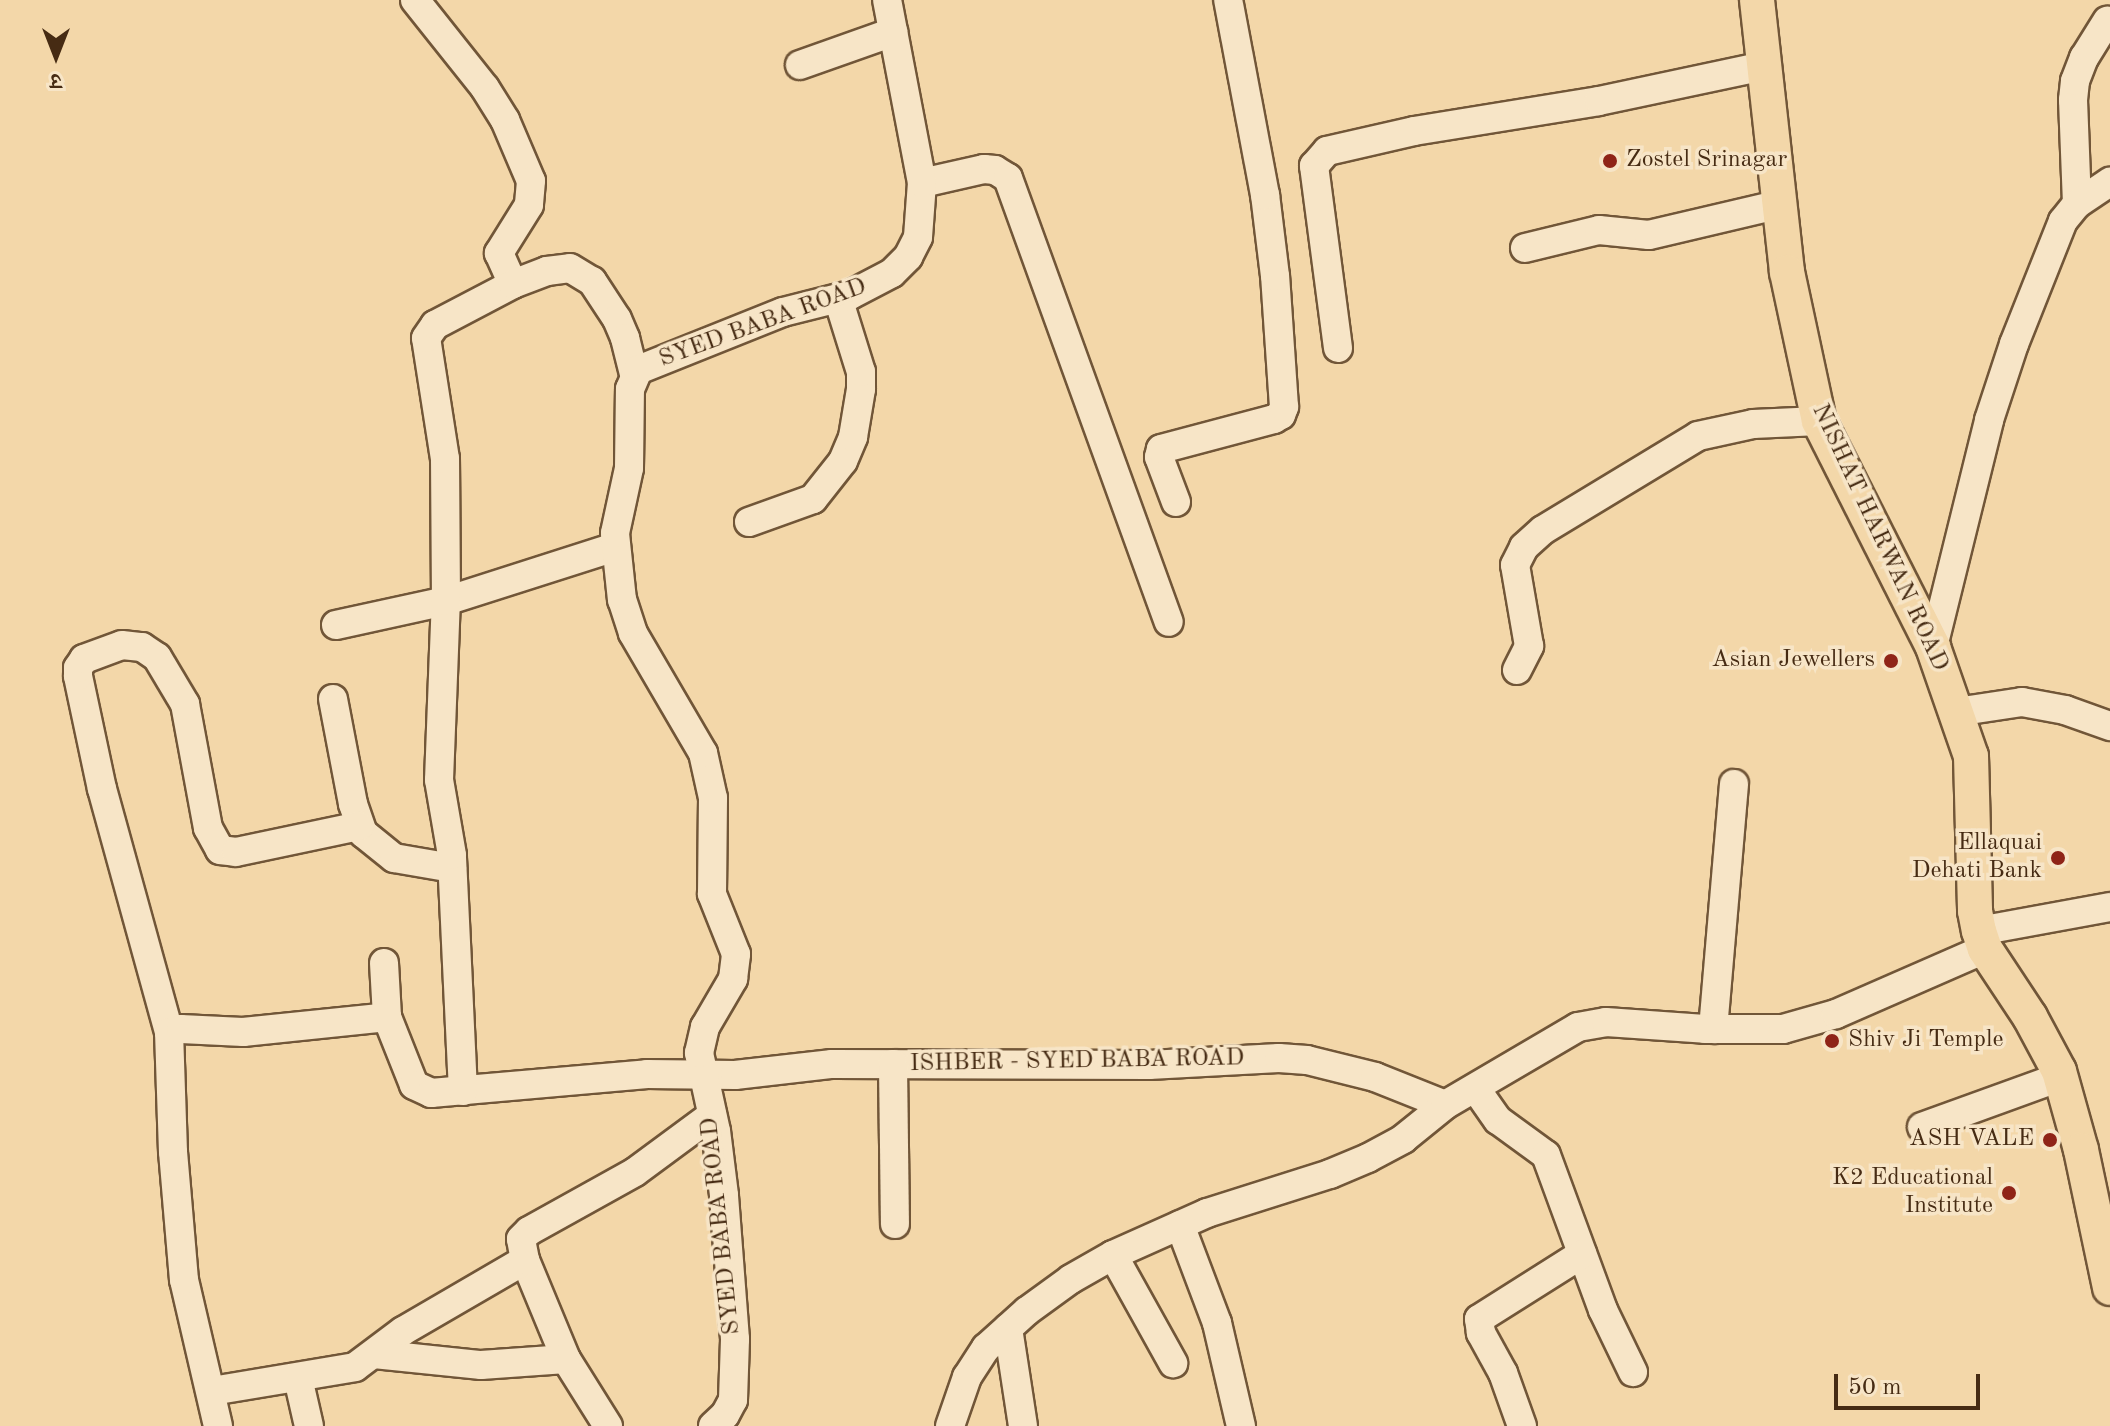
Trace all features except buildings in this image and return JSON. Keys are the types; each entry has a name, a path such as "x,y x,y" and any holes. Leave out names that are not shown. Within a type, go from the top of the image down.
{"main road":[{"name":"NISHAT HARWAN ROAD","path":"1757,0 1787,272 1819,421 1933,647 1971,756 1975,911 1982,940 2030,1017 2060,1077 2081,1150 2110,1288"}],"street":[{"path":"415,0 485,88 505,120 531,181 529,205 499,253 513,284"},
{"name":"SYED BABA ROAD","path":"713,1426 725,1415 733,1400 735,1339 724,1195 712,1115 702,1074 701,1038 737,966 736,954 712,894 711,781 691,730 627,618 615,547 629,468 630,389 634,375 783,312 838,298 892,273 908,257 918,237 922,183 887,0"},
{"path":"1176,502 1159,457 1161,449 1274,419 1281,415 1284,407 1275,276 1265,195 1228,0"},
{"path":"2077,204 2075,81 2084,58 2107,21"},
{"path":"800,65 893,32"},
{"path":"1338,348 1314,166 1327,151 1400,134 1599,101 1764,66"},
{"path":"922,183 984,169 995,170 1008,178 1169,622"},
{"path":"1933,647 1993,408 2014,344 2063,221 2077,204 2110,182"},
{"path":"1525,248 1599,230 1649,235 1781,204"},
{"path":"463,1091 452,868 439,780 446,601 445,459 426,338 435,325 513,284 561,267 581,272 592,281 617,319 634,375"},
{"path":"749,522 813,499 843,461 853,437 861,372 838,298"},
{"path":"1517,670 1529,646 1515,565 1524,547 1543,530 1698,436 1753,424 1819,421"},
{"path":"336,625 446,601 615,547"},
{"path":"218,1426 184,1280 173,1152 174,1094 167,1049 169,1032 102,789 78,668 84,659 122,645 142,647 157,657 185,704 208,828 220,850 236,852 359,826"},
{"path":"333,699 359,826 394,858 452,868"},
{"path":"1956,712 2022,702 2065,710 2110,726"},
{"path":"1713,1029 1734,784"},
{"path":"950,1426 975,1361 1008,1328 1071,1279 1113,1255 1180,1225 1368,1158 1403,1139 1445,1105 1564,1035 1592,1023 1758,1031 1803,1025 1982,940 2110,907"},
{"path":"169,1032 181,1029 243,1032 387,1017 384,963"},
{"name":"ISHBER - SYED BABA ROAD","path":"387,1017 419,1091 463,1091 647,1074 735,1075 832,1064 1149,1065 1293,1059 1375,1077 1445,1105"},
{"path":"893,1064 895,1224"},
{"path":"1922,1127 2060,1077"},
{"path":"1476,1089 1498,1120 1546,1155 1603,1310 1633,1372"},
{"path":"608,1426 566,1359 525,1260 521,1239 529,1231 635,1172 712,1115"},
{"path":"1180,1225 1217,1323 1241,1426"},
{"path":"1522,1426 1503,1373 1481,1333 1479,1319 1582,1254"},
{"path":"1113,1255 1173,1363"},
{"path":"212,1391 355,1367 403,1331 525,1260"},
{"path":"1008,1328 1023,1426"},
{"path":"374,1354 481,1365 566,1359"},
{"path":"298,1378 309,1426"}],"place":[{"name":"Zostel Srinagar","path":"1610,161"},
{"name":"Asian Jewellers","path":"1891,661"},
{"name":"Ellaquai Dehati Bank","path":"2058,858"},
{"name":"Shiv Ji Temple","path":"1832,1041"},
{"name":"ASH VALE","path":"2050,1140"},
{"name":"K2 Educational Institute","path":"2009,1193"}]}
